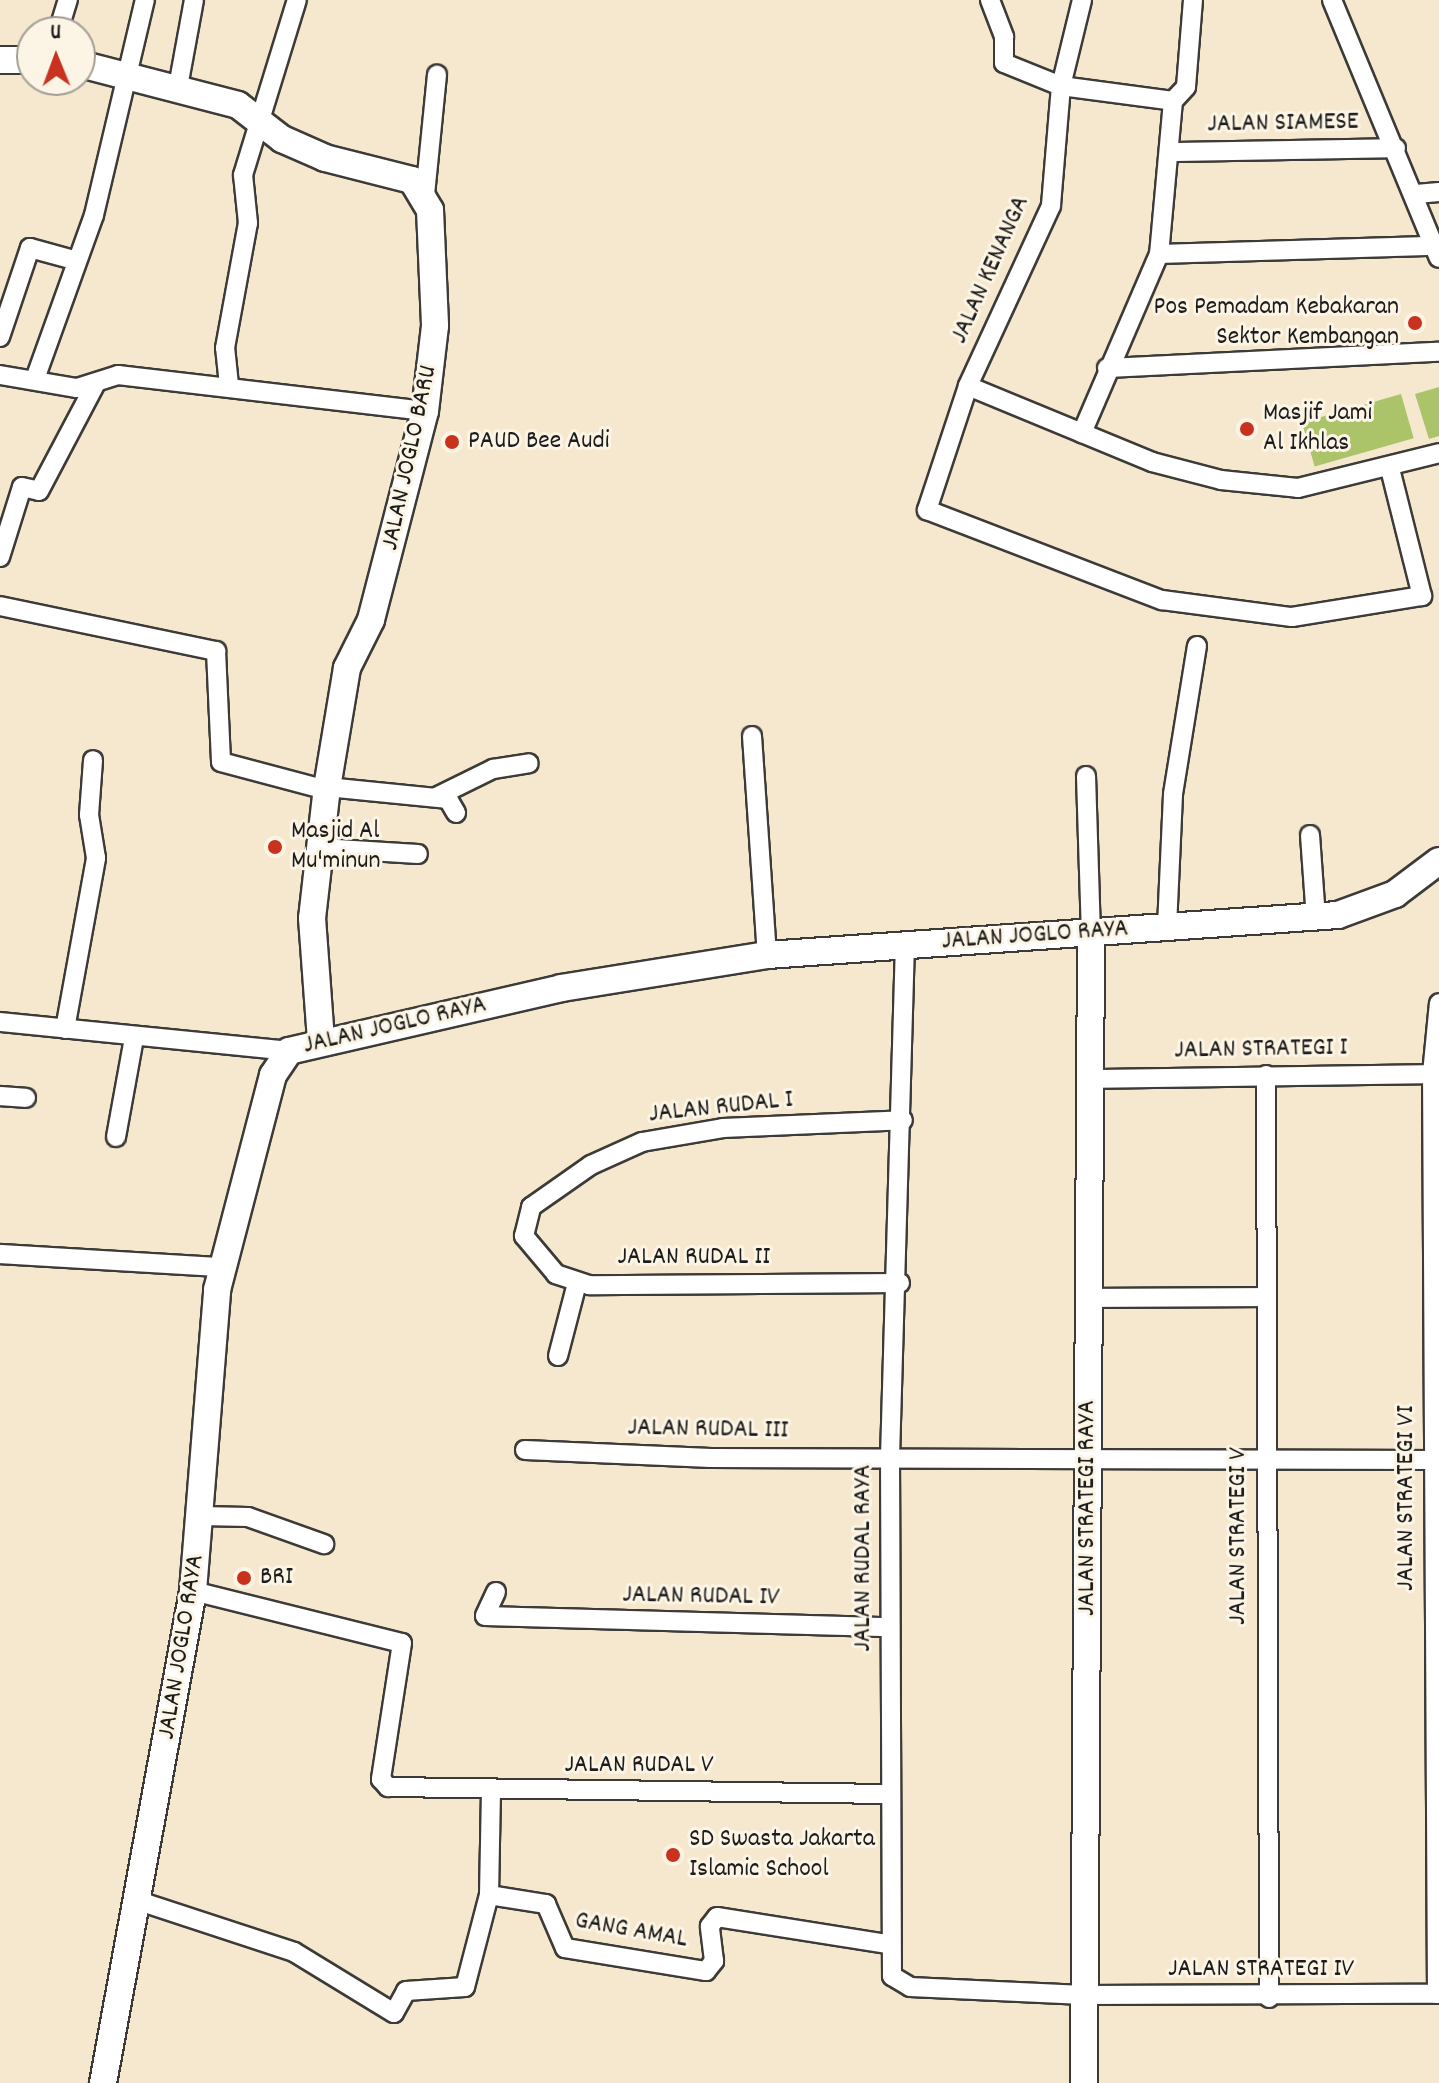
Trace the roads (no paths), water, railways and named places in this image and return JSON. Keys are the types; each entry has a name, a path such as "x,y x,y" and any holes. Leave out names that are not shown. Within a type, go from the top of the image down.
{"street":[{"path":"35,379 74,260 94,215 145,0"},
{"path":"178,87 194,0"},
{"path":"229,385 225,348 248,223 243,175 263,123 297,0"},
{"path":"990,0 1004,37 1004,63 1061,86 1173,101"},
{"name":"JALAN KENANGA","path":"1082,0 1061,86 1051,206 968,386 926,506 932,516 1162,600 1292,617 1422,596 1390,469"},
{"path":"1082,433 1107,368 1159,254 1171,152 1173,101 1186,87 1193,0"},
{"path":"1159,254 1437,252 1416,194 1332,0"},
{"path":"96,67 238,105 325,158 412,180 425,195"},
{"path":"425,195 437,75"},
{"name":"JALAN SIAMESE","path":"1171,152 1396,148"},
{"path":"1416,194 1439,192"},
{"name":"JALAN JOGLO BARU","path":"321,1040 312,933 326,789 347,668 371,620 425,411 435,326 425,195"},
{"path":"0,337 30,248 74,260"},
{"path":"1107,368 1439,352"},
{"path":"0,375 95,385 118,375 158,385 229,385 425,411"},
{"path":"0,557 22,487 39,491 95,385"},
{"path":"968,386 1192,475 1277,487 1390,469 1439,453"},
{"path":"0,606 216,651 221,762 326,789 448,799 456,813"},
{"path":"1167,927 1173,794 1197,646"},
{"path":"752,736 767,955"},
{"path":"65,1029 96,858 89,815 93,760"},
{"path":"436,797 493,769 529,763"},
{"path":"1086,776 1091,932"},
{"path":"1310,835 1316,918"},
{"path":"321,848 418,854"},
{"name":"JALAN JOGLO RAYA","path":"103,2083 193,1591 222,1267 273,1075 289,1051 321,1040 561,988 767,955 905,943 1316,918 1378,902 1439,861"},
{"name":"JALAN STRATEGI RAYA","path":"1084,2083 1079,1457 1091,1298 1091,932"},
{"name":"JALAN RUDAL RAYA","path":"905,943 900,1283 890,1457 888,1944 892,1976 910,1987 1084,1995"},
{"name":"JALAN STRATEGI VI","path":"1438,1994 1432,1074 1439,1003"},
{"path":"0,1022 134,1038 289,1051"},
{"path":"116,1137 134,1038"},
{"name":"JALAN STRATEGI I","path":"1091,1079 1432,1074"},
{"name":"JALAN STRATEGI V","path":"1266,1075 1264,1459 1269,1998"},
{"path":"0,1096 26,1098"},
{"name":"JALAN RUDAL I","path":"577,1283 532,1254 524,1221 531,1207 591,1165 642,1142 723,1128 903,1120"},
{"path":"0,1254 222,1267"},
{"path":"558,1356 577,1283"},
{"name":"JALAN RUDAL II","path":"577,1283 900,1283"},
{"path":"1091,1298 1264,1297"},
{"name":"JALAN RUDAL III","path":"525,1450 890,1457 1436,1460"},
{"path":"201,1516 248,1517 324,1544"},
{"name":"JALAN RUDAL V","path":"193,1591 402,1643 381,1779 388,1787 491,1791 890,1794"},
{"name":"JALAN RUDAL IV","path":"496,1592 484,1614 510,1620 890,1627"},
{"path":"136,1900 294,1952 394,2013 406,1991 465,1987 489,1895 491,1791"},
{"name":"GANG AMAL","path":"489,1895 546,1904 565,1948 706,1971 714,1961 710,1926 717,1917 888,1944"},
{"name":"JALAN STRATEGI IV","path":"1084,1995 1269,1998 1438,1994"}],"place":[{"name":"Pos Pemadam Kebakaran Sektor Kembangan","path":"1415,323"},
{"name":"Masjif Jami Al Ikhlas","path":"1247,429"},
{"name":"PAUD Bee Audi","path":"452,442"},
{"name":"Masjid Al Mu'minun","path":"275,847"},
{"name":"BRI","path":"244,1578"},
{"name":"SD Swasta Jakarta Islamic School","path":"673,1855"}]}
